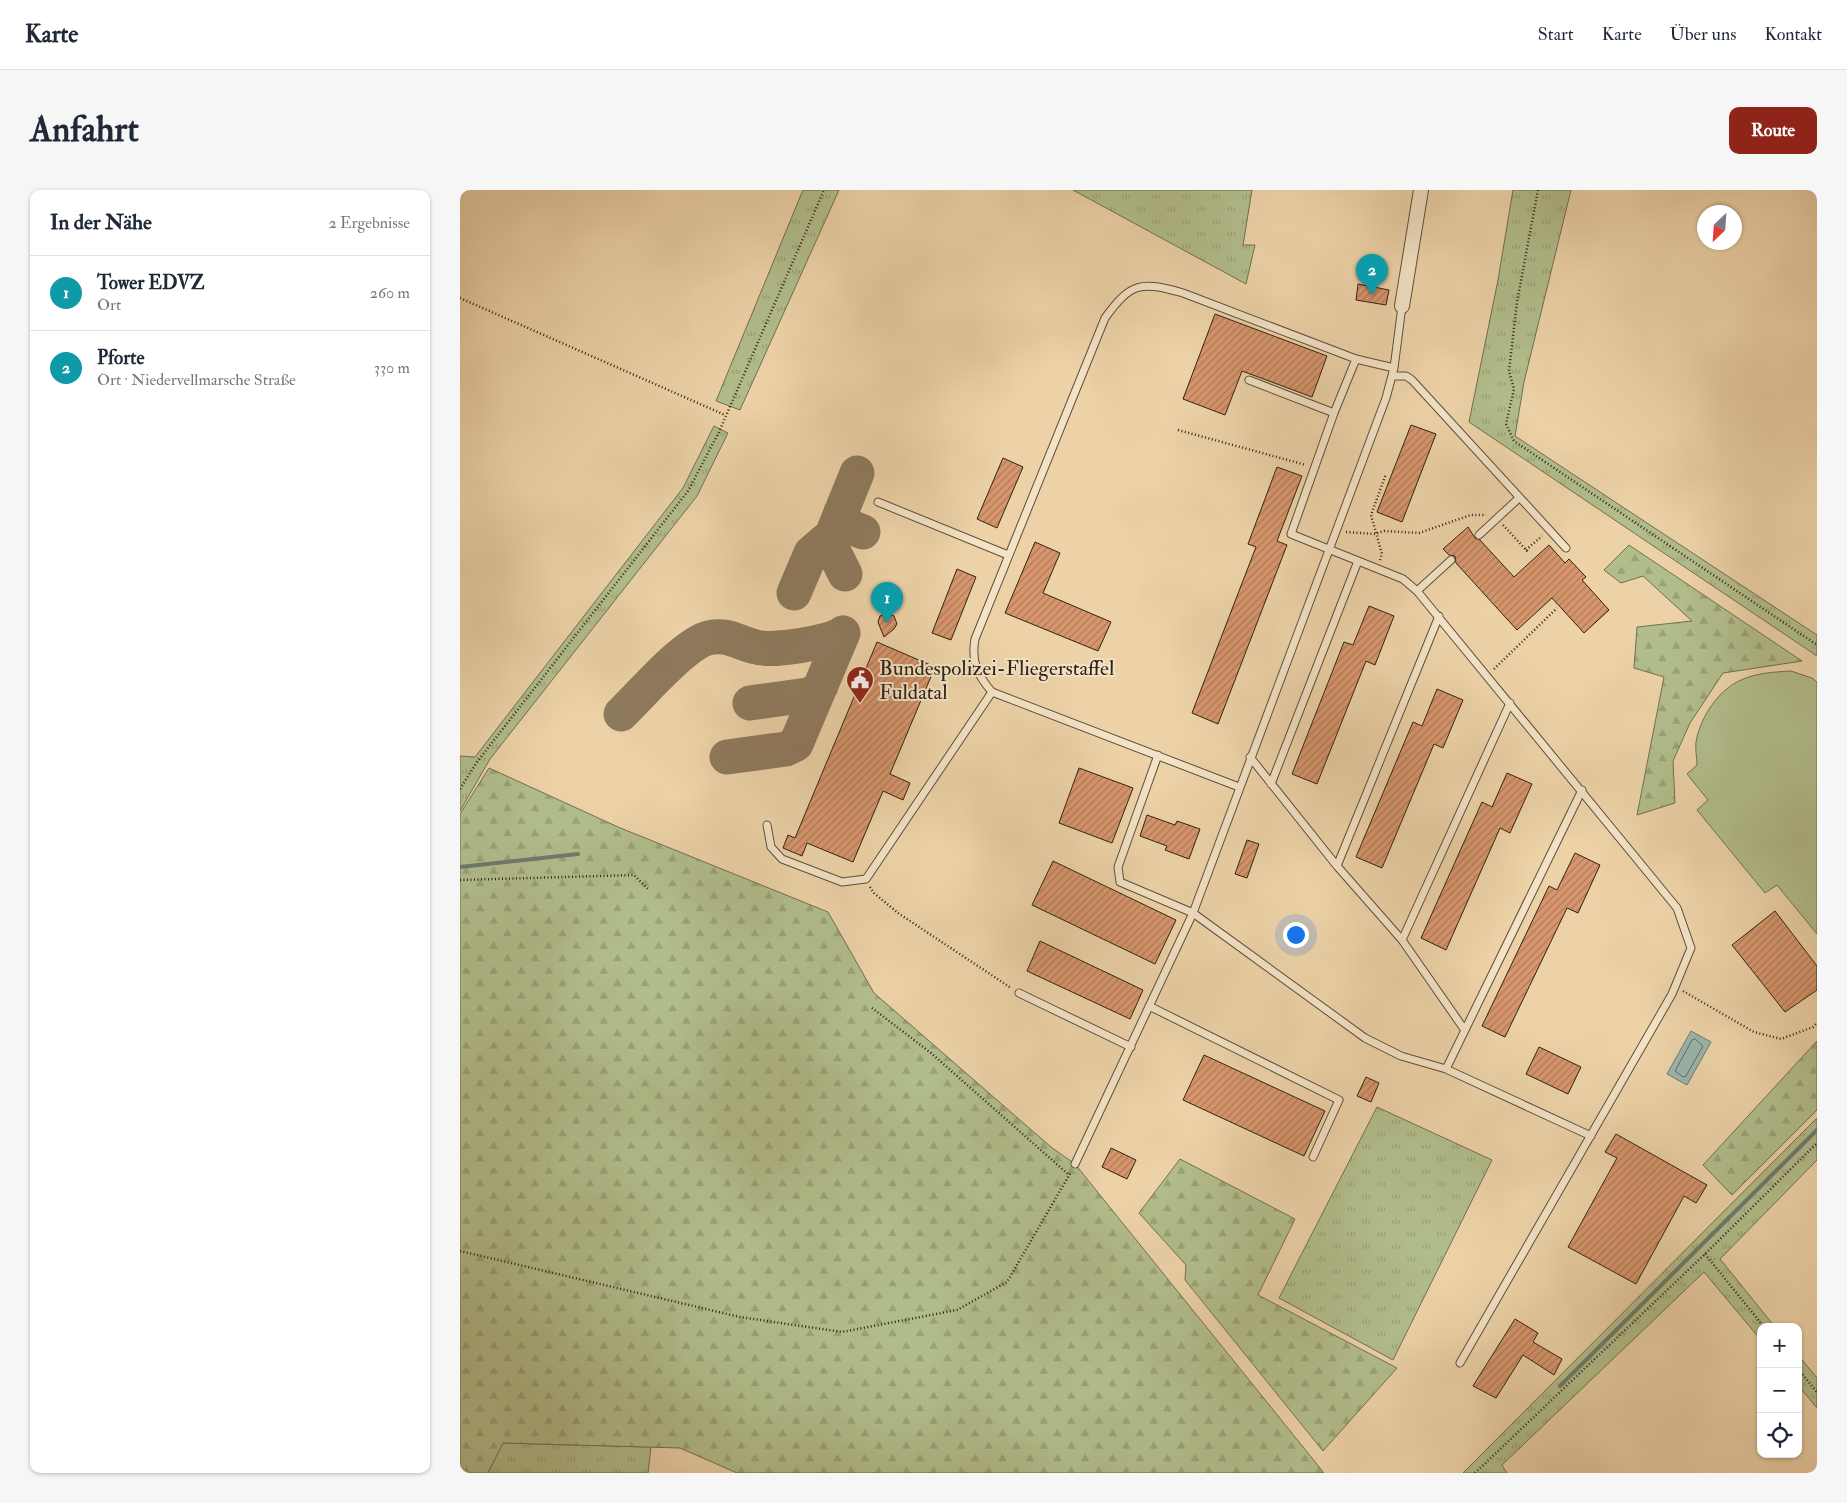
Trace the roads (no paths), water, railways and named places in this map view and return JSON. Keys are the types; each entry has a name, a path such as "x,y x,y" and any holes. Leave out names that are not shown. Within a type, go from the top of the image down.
{"street":[{"path":"1402,306 1421,190"}],"lane":[{"path":"1239,787 992,692 978,674 973,654 975,638 1105,318 1121,296 1135,288 1157,285 1183,293 1356,359 1394,368"},
{"path":"1075,1164 1193,913 1250,757 1337,531 1392,376 1402,306"},
{"path":"1356,359 1334,412 1291,534 1403,580 1417,591 1677,908 1692,948 1676,986 1460,1363"},
{"path":"1392,376 1406,376 1412,380 1566,548"},
{"path":"1249,380 1334,412"},
{"path":"1478,535 1519,498"},
{"path":"878,502 1008,555"},
{"path":"1417,591 1451,560"},
{"path":"1272,784 1358,561"},
{"path":"1337,866 1439,616"},
{"path":"767,825 771,847 782,859 842,882 866,879 992,692"},
{"path":"1402,940 1510,703"},
{"path":"1158,755 1118,866 1120,882 1193,913 1365,1038 1401,1056 1446,1069 1591,1136"},
{"path":"1250,757 1337,866 1402,940 1464,1029"},
{"path":"1446,1069 1582,790"},
{"path":"1019,993 1131,1047"},
{"path":"1149,1006 1339,1100 1313,1157"}],"water":[{"path":"1691,1031 1711,1042 1687,1085 1667,1074"}],"waterway":[{"path":"460,867 578,854"},
{"path":"1560,1386 1817,1130"}],"place":[{"name":"Pforte","path":"1372,295"},
{"name":"Tower EDVZ","path":"887,623"},
{"name":"Bundespolizei-Fliegerstaffel Fuldatal","path":"860,704"}]}
